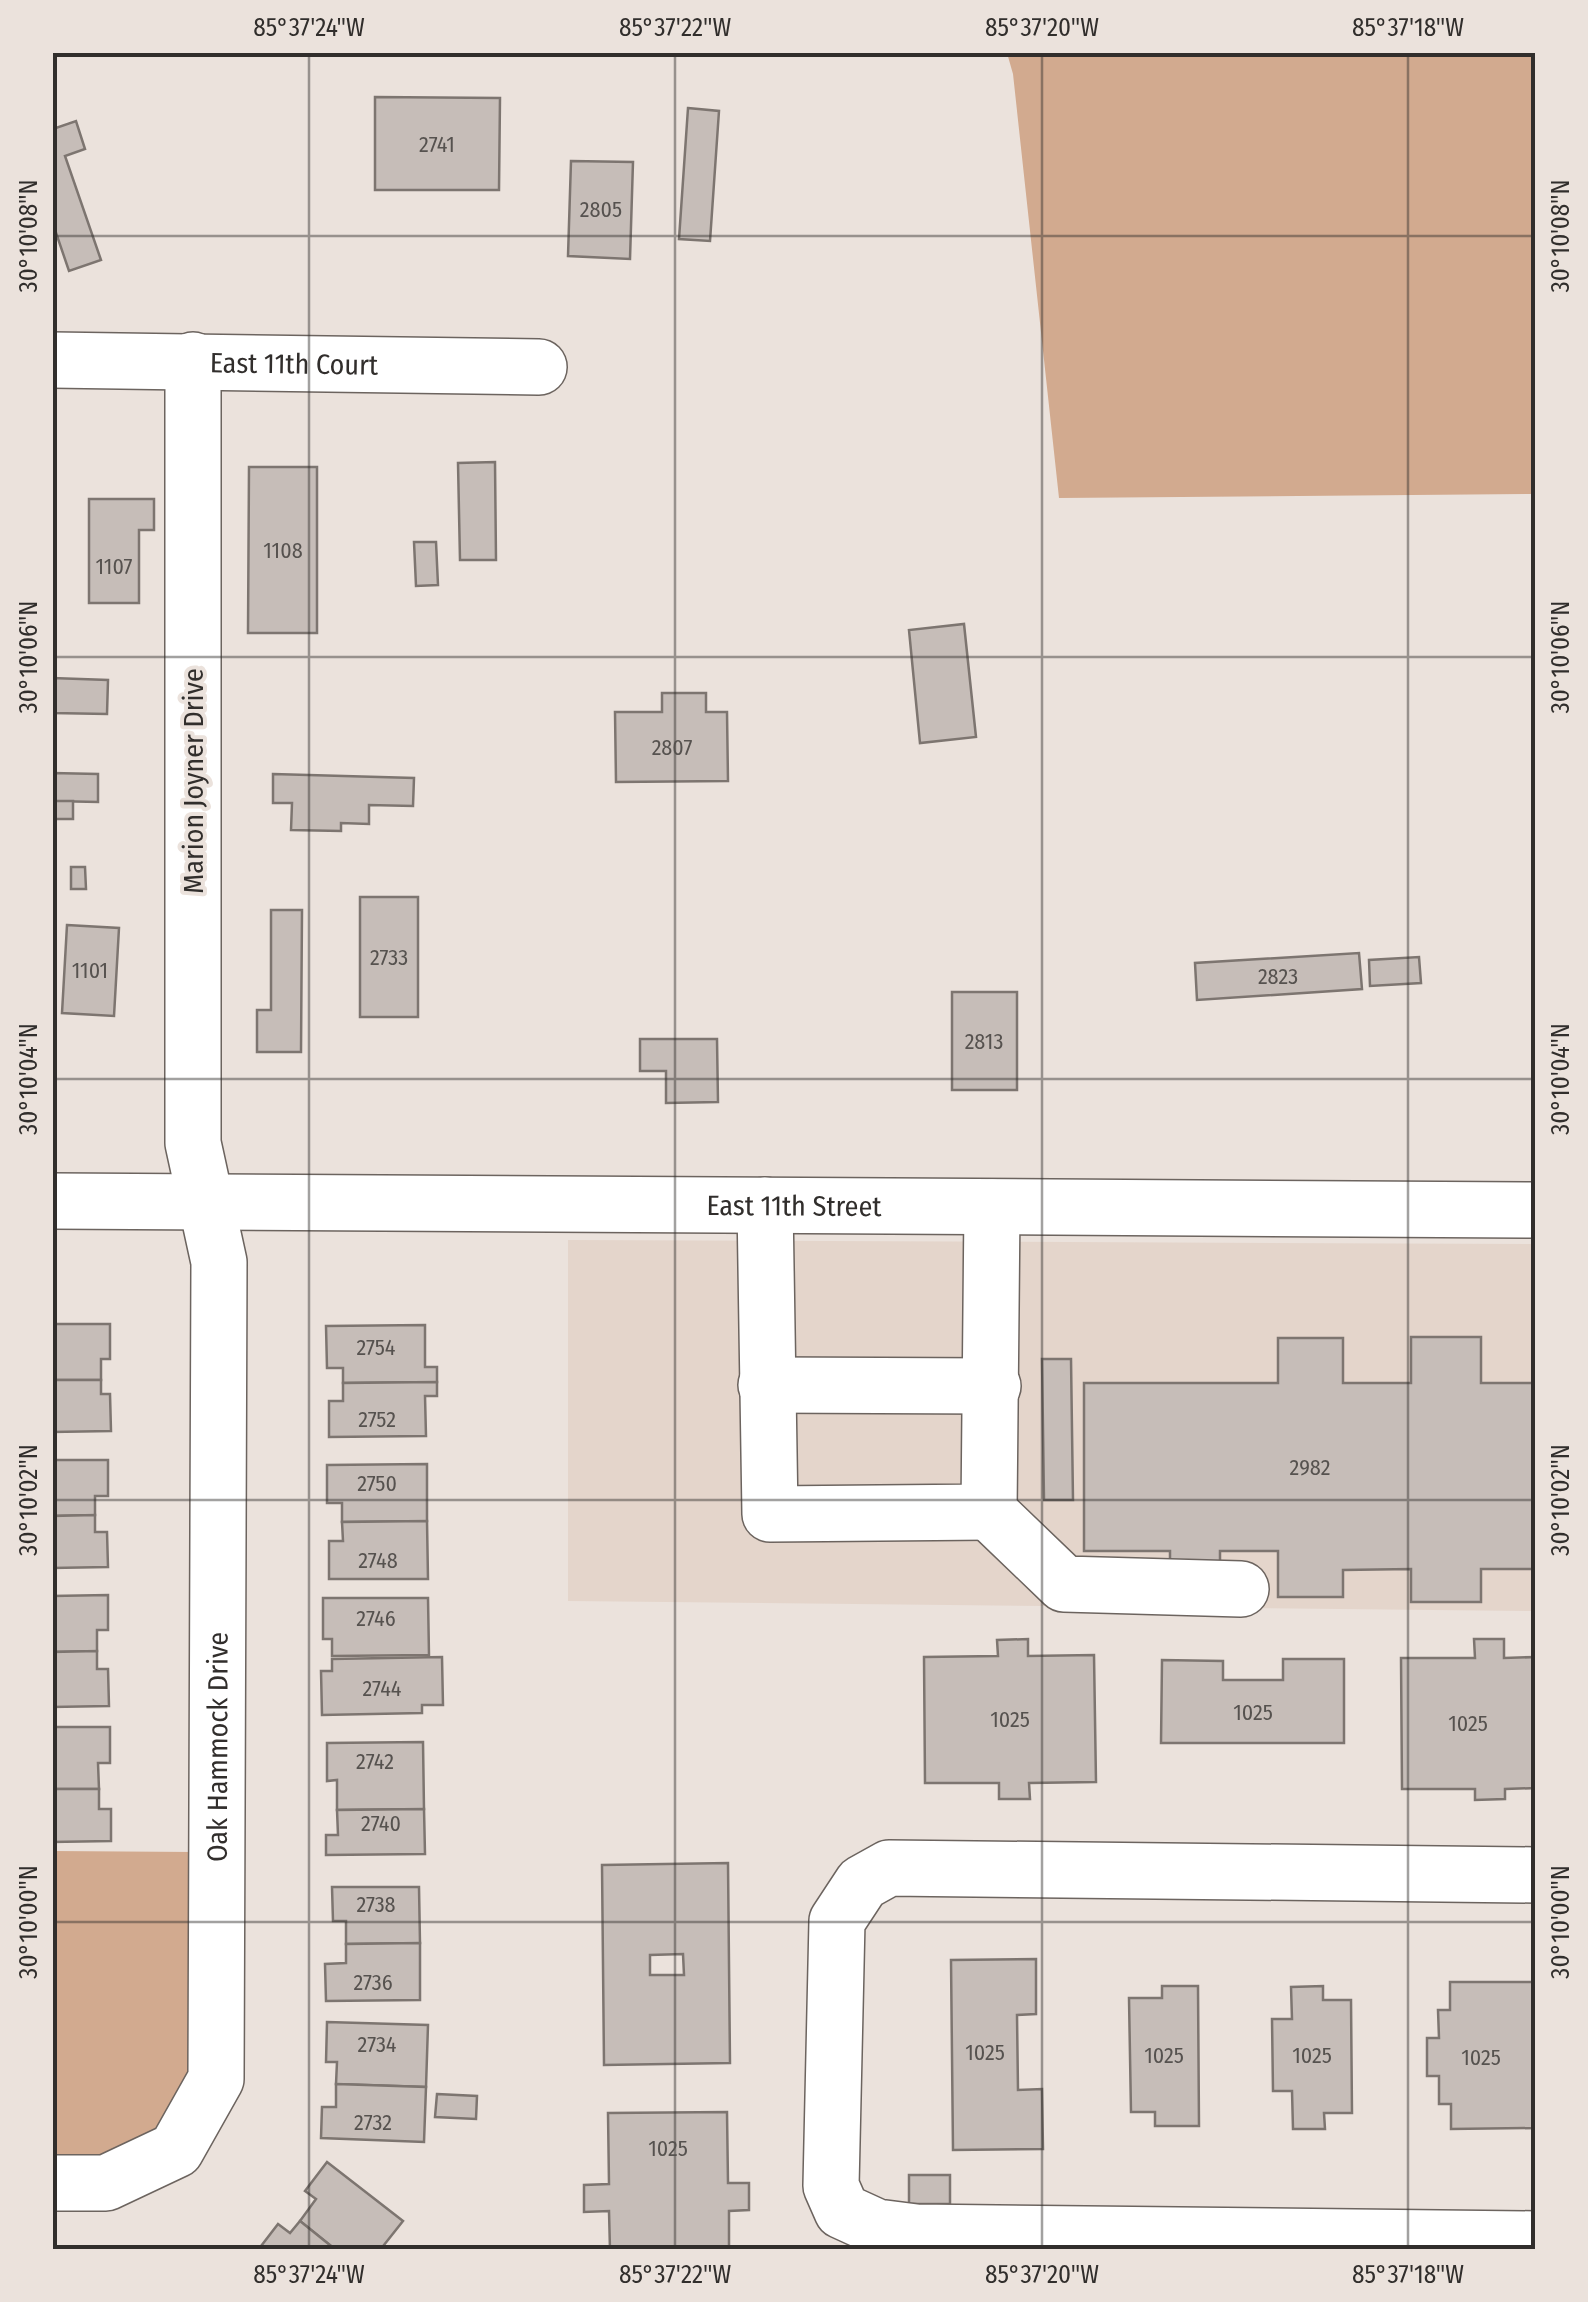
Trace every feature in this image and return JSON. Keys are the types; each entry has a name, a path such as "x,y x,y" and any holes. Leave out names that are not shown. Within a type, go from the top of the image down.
{"street":[{"name":"East 11th Court","path":"52,360 539,367"},
{"name":"Marion Joyner Drive","path":"193,360 194,1143 206,1202"},
{"name":"East 11th Street","path":"52,1201 1536,1210"},
{"name":"Oak Hammock Drive","path":"52,2183 106,2183 176,2150 216,2078 219,1262 206,1202"},
{"path":"765,1206 770,1514 989,1512 1064,1584 1241,1588"},
{"path":"989,1512 992,1207"},
{"path":"766,1385 993,1386"},
{"path":"1536,1875 890,1868 862,1883 837,1921 831,2186 842,2211 877,2226 916,2232 1536,2239"}],"shaded area":[{"path":"1007,53 1535,53 1535,494 1059,498 1013,74"},
{"path":"568,1240 1535,1244 1535,1611 568,1601"},
{"path":"52,1851 194,1852 193,2071 161,2129 102,2157 53,2154"}],"building":[{"path":"375,97 500,98 499,190 375,190"},
{"path":"688,108 719,111 710,241 679,239"},
{"path":"52,119 56,128 76,121 85,149 65,156 101,260 69,271 52,221"},
{"path":"571,161 633,162 630,259 568,256"},
{"path":"495,462 496,560 460,560 458,463"},
{"path":"249,467 317,467 317,633 248,633"},
{"path":"89,499 154,499 154,530 139,530 139,603 89,603"},
{"path":"414,542 436,542 438,585 416,586"},
{"path":"964,624 976,737 920,743 909,630"},
{"path":"52,678 108,680 107,714 52,713"},
{"path":"662,693 706,693 706,712 727,712 728,781 616,782 615,712 662,712"},
{"path":"52,773 98,774 98,802 52,801"},
{"path":"273,774 414,778 413,806 369,805 369,824 341,823 341,831 291,830 292,803 273,803"},
{"path":"54,801 73,801 73,819 53,819"},
{"path":"71,867 85,867 86,889 71,889"},
{"path":"360,897 418,897 418,1017 360,1017"},
{"path":"271,910 302,910 301,1052 257,1052 257,1010 271,1010"},
{"path":"67,925 119,928 114,1016 62,1013"},
{"path":"1359,953 1362,989 1197,1000 1195,963"},
{"path":"1419,957 1421,983 1370,986 1369,960"},
{"path":"952,992 1017,992 1017,1090 952,1090"},
{"path":"640,1039 717,1039 718,1102 666,1103 666,1071 640,1071"},
{"path":"52,1324 110,1324 110,1359 101,1359 101,1380 52,1380"},
{"path":"425,1325 425,1367 437,1367 437,1382 343,1383 343,1368 327,1368 326,1326"},
{"path":"1411,1337 1481,1337 1481,1383 1536,1383 1536,1569 1481,1569 1481,1602 1411,1602 1411,1569 1343,1570 1343,1597 1278,1597 1278,1551 1220,1551 1220,1570 1170,1570 1170,1551 1084,1551 1084,1383 1278,1383 1278,1338 1343,1338 1343,1383 1411,1383"},
{"path":"1042,1359 1071,1359 1073,1500 1044,1500"},
{"path":"52,1380 101,1380 101,1394 110,1394 111,1431 52,1432"},
{"path":"437,1382 437,1396 425,1396 426,1436 329,1437 329,1401 343,1401 343,1383"},
{"path":"52,1460 108,1460 108,1496 95,1496 95,1515 52,1516"},
{"path":"427,1464 427,1521 342,1522 342,1503 327,1503 327,1465"},
{"path":"95,1515 95,1532 107,1532 108,1567 52,1568 52,1516"},
{"path":"427,1521 428,1579 329,1579 329,1541 343,1541 342,1522"},
{"path":"108,1595 108,1630 97,1630 97,1651 52,1652 52,1596"},
{"path":"323,1598 428,1598 429,1655 332,1656 332,1639 323,1639"},
{"path":"1028,1639 1028,1656 1094,1655 1096,1782 1029,1783 1030,1799 999,1799 999,1783 925,1783 924,1657 998,1656 997,1640"},
{"path":"1474,1639 1504,1639 1504,1658 1536,1657 1536,1788 1505,1789 1505,1799 1475,1800 1475,1789 1402,1789 1401,1658 1475,1658"},
{"path":"97,1651 97,1669 108,1669 109,1706 52,1707 52,1652"},
{"path":"442,1657 443,1705 422,1705 422,1713 322,1715 321,1671 332,1671 332,1659"},
{"path":"1283,1659 1344,1659 1344,1743 1161,1743 1162,1660 1223,1661 1223,1680 1283,1680"},
{"path":"52,1727 110,1727 110,1763 98,1763 99,1789 52,1789"},
{"path":"423,1742 424,1809 337,1810 337,1780 327,1781 327,1743"},
{"path":"52,1789 99,1789 99,1809 111,1809 111,1841 52,1842"},
{"path":"424,1809 425,1854 326,1855 326,1835 338,1835 337,1810"},
{"path":"728,1863 730,2063 604,2065 602,1865","holes":["683,1954 684,1975 650,1975 650,1955"]},
{"path":"332,1887 419,1887 420,1943 346,1944 346,1921 333,1921"},
{"path":"420,1943 420,2000 326,2001 325,1964 346,1963 346,1944"},
{"path":"1036,1959 1036,2014 1017,2015 1018,2090 1042,2089 1043,2149 953,2150 951,1960"},
{"path":"1450,1982 1536,1982 1536,2128 1451,2129 1451,2104 1439,2104 1439,2076 1427,2076 1427,2038 1439,2038 1438,2010 1450,2010"},
{"path":"1162,1986 1198,1986 1199,2126 1155,2126 1155,2112 1131,2112 1129,1998 1162,1998"},
{"path":"1323,1986 1323,2000 1351,2000 1352,2113 1324,2113 1325,2129 1293,2129 1292,2091 1273,2091 1272,2019 1292,2019 1291,1987"},
{"path":"327,2022 428,2025 426,2087 336,2084 337,2062 326,2062"},
{"path":"336,2084 426,2087 424,2142 321,2138 322,2107 336,2107"},
{"path":"437,2094 477,2096 476,2119 435,2117"},
{"path":"727,2112 728,2183 749,2183 749,2210 729,2211 729,2250 610,2250 609,2211 584,2212 584,2185 609,2184 608,2113"},
{"path":"327,2162 403,2221 380,2250 336,2250 300,2221 316,2199 305,2191"},
{"path":"909,2175 950,2175 950,2204 909,2204"},
{"path":"300,2221 336,2250 258,2250 278,2224 290,2233"}]}
